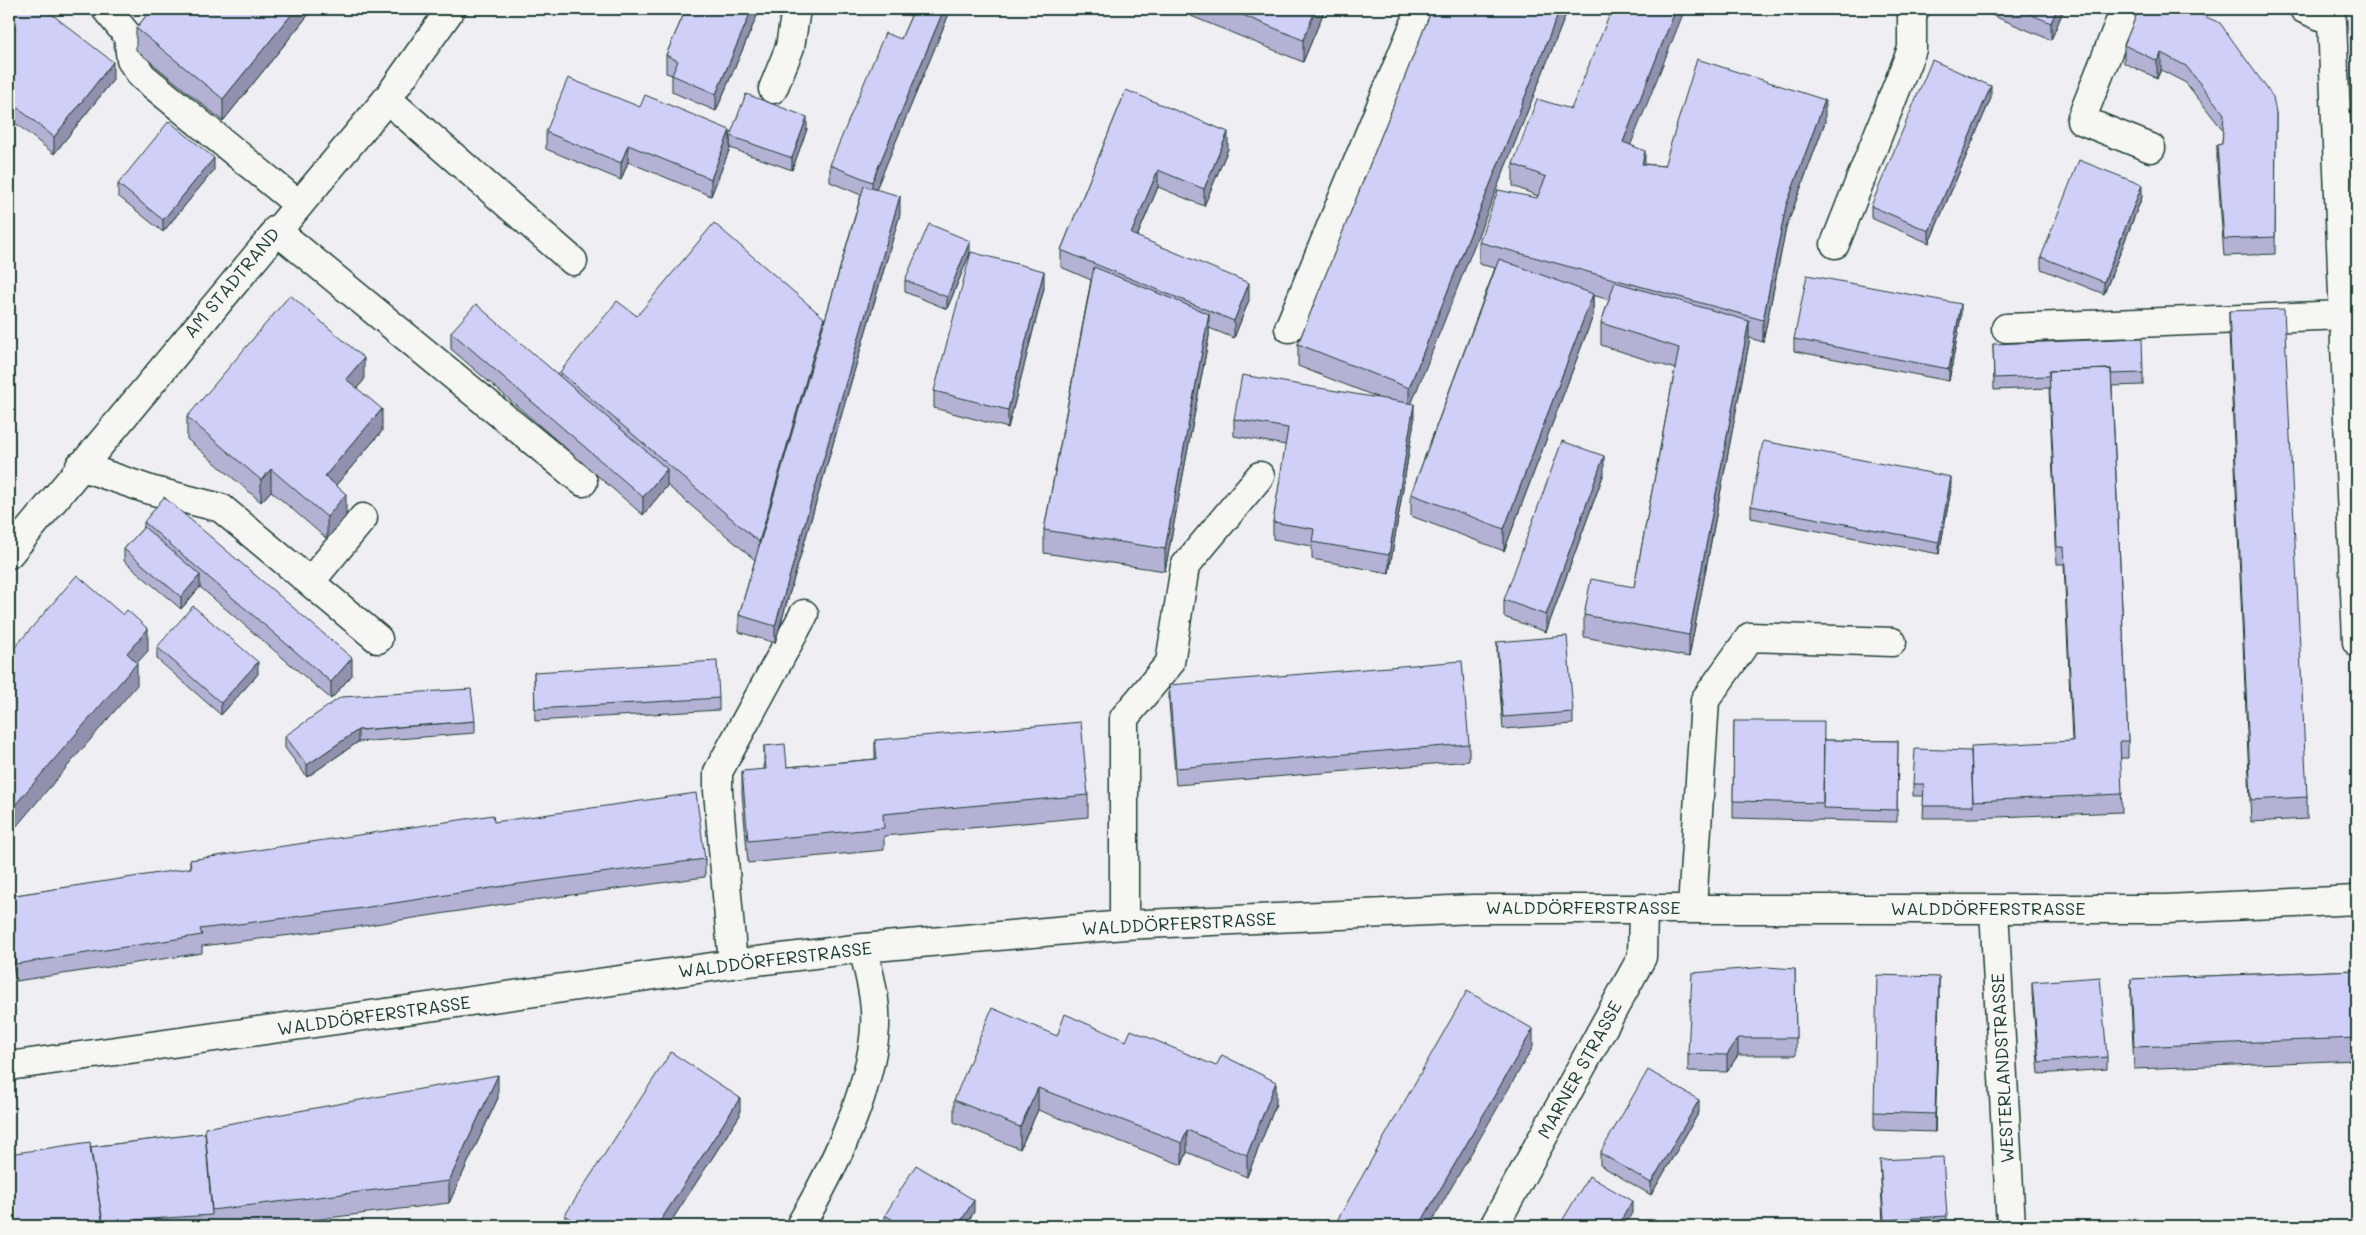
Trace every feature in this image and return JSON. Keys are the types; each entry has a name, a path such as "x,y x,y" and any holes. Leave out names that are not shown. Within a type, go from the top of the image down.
{"street":[{"path":"106,9 128,36 131,60 142,76 298,204"},
{"name":"AM STADTRAND","path":"9,554 386,99 451,9"},
{"path":"773,89 790,46 796,9"},
{"path":"1289,328 1421,9"},
{"path":"1835,244 1912,49 1912,16 1915,9"},
{"path":"2125,9 2081,120 2151,148"},
{"path":"2304,9 2337,15 2344,315 2357,642"},
{"path":"386,99 572,261"},
{"path":"276,230 583,482"},
{"path":"2006,328 2344,315"},
{"path":"80,466 150,490 221,508 378,639"},
{"path":"1124,925 1124,718 1170,663 1185,566 1260,476"},
{"path":"310,582 363,518"},
{"path":"733,964 718,772 804,614"},
{"path":"1692,908 1705,700 1750,637 1892,642"},
{"name":"WALDDÖRFERSTRASSE","path":"9,1066 733,964 863,948 1124,925 1473,908 2166,909 2357,900"},
{"name":"MARNER STRASSE","path":"1494,1226 1642,957 1643,908"},
{"name":"WESTERLANDSTRASSE","path":"1994,909 2011,1226"},
{"path":"800,1226 824,1184 861,1096 873,1041 874,1001 863,948"}],"building":[{"path":"9,9 45,9 113,62 54,137 9,101"},
{"path":"152,9 296,9 223,99 136,28"},
{"path":"686,9 752,9 716,94 672,75 678,61 666,55"},
{"path":"914,9 944,9 872,182 830,165 885,33 901,39"},
{"path":"1228,9 1316,9 1303,40"},
{"path":"1432,9 1560,9 1409,388 1298,344"},
{"path":"1612,9 1676,9 1623,142 1645,151 1642,164 1664,166 1697,59 1825,100 1786,206 1763,320 1479,242 1498,190 1537,198 1546,177 1513,164 1537,99 1571,109"},
{"path":"2018,9 2057,9 2051,23"},
{"path":"2139,9 2188,9 2220,23 2273,97 2276,113 2275,237 2224,239 2217,145 2222,144 2224,114 2186,66 2161,53 2157,61 2124,45"},
{"path":"1932,60 1991,86 1929,231 1871,206"},
{"path":"568,78 640,107 645,95 730,130 711,179 628,145 621,163 546,132"},
{"path":"1126,90 1228,132 1204,189 1158,170 1131,234 1249,283 1234,321 1061,250"},
{"path":"746,94 807,117 792,158 730,136"},
{"path":"169,121 214,158 163,220 118,184"},
{"path":"2079,160 2142,185 2104,282 2041,257"},
{"path":"864,186 900,196 775,626 739,615"},
{"path":"714,223 824,318 759,542 560,372 617,301 637,316"},
{"path":"929,224 970,241 947,297 905,280"},
{"path":"971,252 1044,271 1008,410 934,391"},
{"path":"1499,259 1593,294 1504,529 1411,494"},
{"path":"1094,267 1209,314 1165,549 1044,530"},
{"path":"1807,275 1961,304 1949,369 1794,339"},
{"path":"9,279 13,282 9,287"},
{"path":"1615,282 1749,321 1689,635 1584,615 1591,579 1634,587 1679,348 1601,323"},
{"path":"290,295 364,358 346,379 382,409 325,476 346,494 327,517 271,469 261,480 187,417"},
{"path":"476,304 667,469 643,497 451,332"},
{"path":"2284,309 2307,797 2251,800 2229,311"},
{"path":"2142,338 2143,373 2111,374 2111,369 2049,371 2049,376 1994,378 1993,344"},
{"path":"2111,369 2128,741 2120,741 2122,794 1973,801 1971,746 2073,741 2064,547 2057,547 2049,371"},
{"path":"1242,375 1414,404 1389,555 1312,542 1314,529 1273,522 1288,428 1234,419"},
{"path":"1562,441 1604,456 1546,615 1504,600"},
{"path":"1763,441 1951,477 1939,542 1751,506"},
{"path":"164,497 352,658 331,682 144,522"},
{"path":"144,527 200,575 181,597 124,549"},
{"path":"77,575 123,615 127,610 148,629 127,653 137,663 9,812 9,654"},
{"path":"193,606 258,662 221,703 157,647"},
{"path":"1567,636 1573,712 1503,717 1497,642"},
{"path":"717,661 719,698 535,709 534,672"},
{"path":"1462,661 1469,744 1176,768 1169,685"},
{"path":"471,689 475,721 358,730 307,765 285,736 341,697"},
{"path":"1734,721 1824,721 1823,803 1733,801"},
{"path":"1081,722 1088,795 883,814 884,828 748,841 742,771 766,769 764,746 785,744 787,767 877,759 875,740"},
{"path":"1824,740 1898,741 1897,810 1823,808"},
{"path":"1915,749 1971,751 1973,806 1923,806 1924,784 1913,784"},
{"path":"696,793 705,859 504,886 356,909 200,929 202,935 16,964 11,935 9,935 9,896 191,868 190,860 493,815 494,822"},
{"path":"1767,967 1795,969 1796,1038 1738,1038 1727,1055 1688,1054 1692,973"},
{"path":"2357,970 2357,1038 2134,1047 2131,979"},
{"path":"1877,975 1939,977 1935,1114 1874,1112"},
{"path":"2100,977 2107,1057 2039,1062 2032,982"},
{"path":"1467,991 1533,1029 1419,1226 1334,1226"},
{"path":"992,1008 1057,1036 1065,1014 1126,1041 1131,1030 1216,1066 1222,1055 1276,1082 1247,1155 1187,1130 1182,1143 1038,1088 1020,1127 954,1100"},
{"path":"671,1052 740,1098 657,1226 583,1226 565,1215"},
{"path":"1648,1070 1699,1100 1651,1183 1600,1153"},
{"path":"498,1075 449,1181 212,1210 205,1128"},
{"path":"205,1133 212,1215 103,1222 90,1147"},
{"path":"90,1142 103,1226 9,1226 9,1154"},
{"path":"1943,1157 1947,1216 1884,1220 1880,1160"},
{"path":"916,1165 974,1200 958,1226 903,1226 885,1215"},
{"path":"1589,1176 1632,1201 1618,1226 1559,1226"}]}
